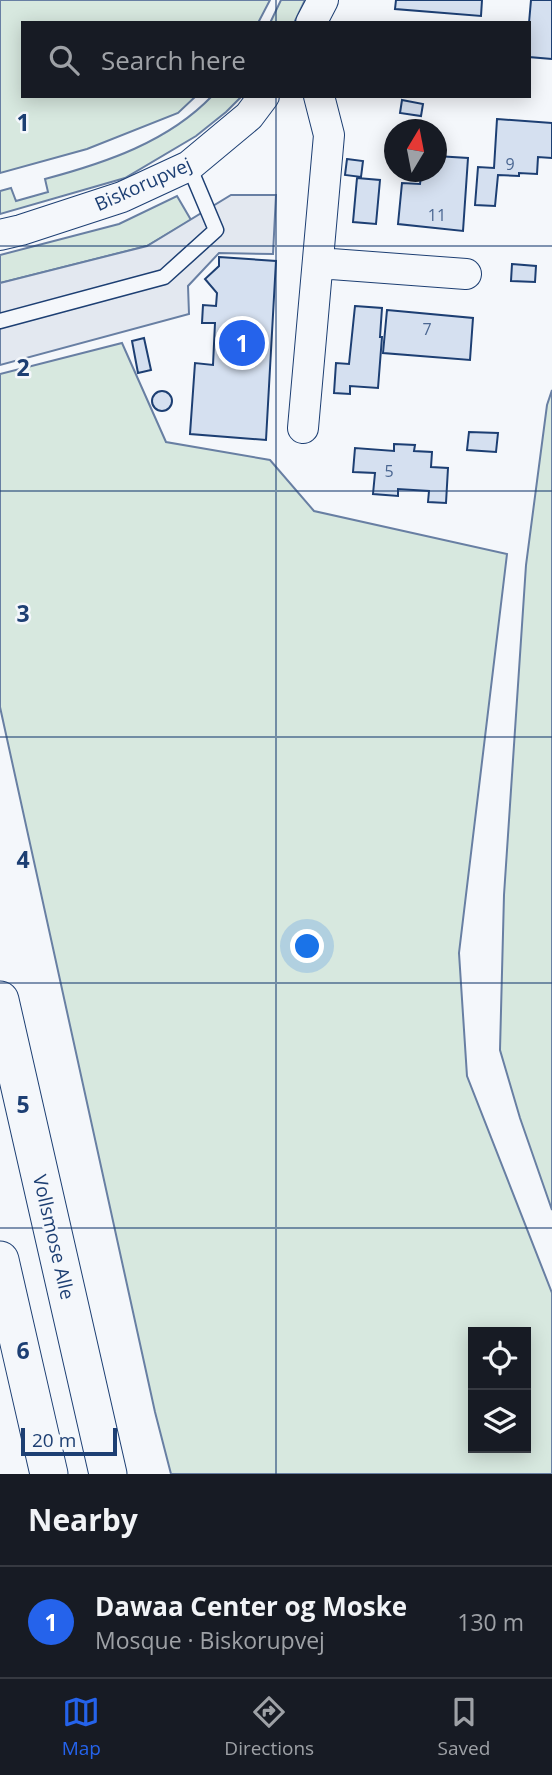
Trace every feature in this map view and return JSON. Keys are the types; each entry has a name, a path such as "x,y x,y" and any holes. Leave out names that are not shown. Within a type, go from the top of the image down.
{"street":[{"path":"313,21 323,0"},
{"name":"Biskorupvej","path":"0,235 122,197 189,166 249,116 262,98"},
{"path":"303,428 329,135 320,98"},
{"path":"318,263 466,274"},
{"name":"Vollsmose Alle","path":"0,1000 108,1474"},
{"path":"0,1260 49,1474"}],"lane":[{"path":"0,321 164,277 216,230 189,166"}],"shaded area":[{"path":"0,0 270,0 259,21 21,21 21,98 194,98 178,113 87,149 0,173"},
{"path":"281,0 305,0 295,21 271,21"},
{"path":"210,98 240,98 196,136 125,178 0,214 0,191 11,188 16,201 48,192 45,179 134,149 176,126"},
{"path":"231,195 276,195 273,254 219,253 188,286 189,314 0,365 0,283 147,246"},
{"path":"177,196 191,220 147,246 0,283 0,255 119,224"},
{"path":"122,343 166,442 270,460 314,511 507,554 459,953 467,1076 552,1293 552,1474 171,1474 155,1412 0,707 0,374"},
{"path":"552,390 552,1210 500,1050 504,895 526,565 547,405"}],"building":[{"path":"396,0 482,0 481,16 395,9"},
{"path":"531,0 552,0 552,59 531,57"},
{"path":"402,100 423,104 421,116 400,113"},
{"path":"497,119 552,123 552,158 538,157 537,174 498,175 495,206 475,205 478,167 494,168"},
{"path":"447,157 468,158 463,231 398,224 402,183 447,182"},
{"path":"347,159 363,161 361,177 345,175"},
{"path":"357,178 380,180 376,224 353,222"},
{"path":"219,257 276,261 266,440 190,434 195,363 213,365 215,323 202,323 203,305 216,306 217,293 205,279 219,266"},
{"path":"512,264 536,266 535,282 511,281"},
{"path":"355,306 382,308 378,388 350,386 350,394 334,393 336,363 349,364"},
{"path":"387,310 473,318 470,360 383,353"},
{"path":"144,338 151,370 138,373 132,341"},
{"path":"162,391 169,394 172,401 169,408 162,411 155,408 152,401 155,394"},
{"path":"469,432 498,433 496,452 467,450"},
{"path":"394,444 415,445 414,451 432,452 431,467 448,468 446,503 428,502 429,491 398,489 398,496 373,494 375,473 353,472 355,448 394,451"}],"place":[{"name":"Dawaa Center og Moske","path":"242,343"}]}
